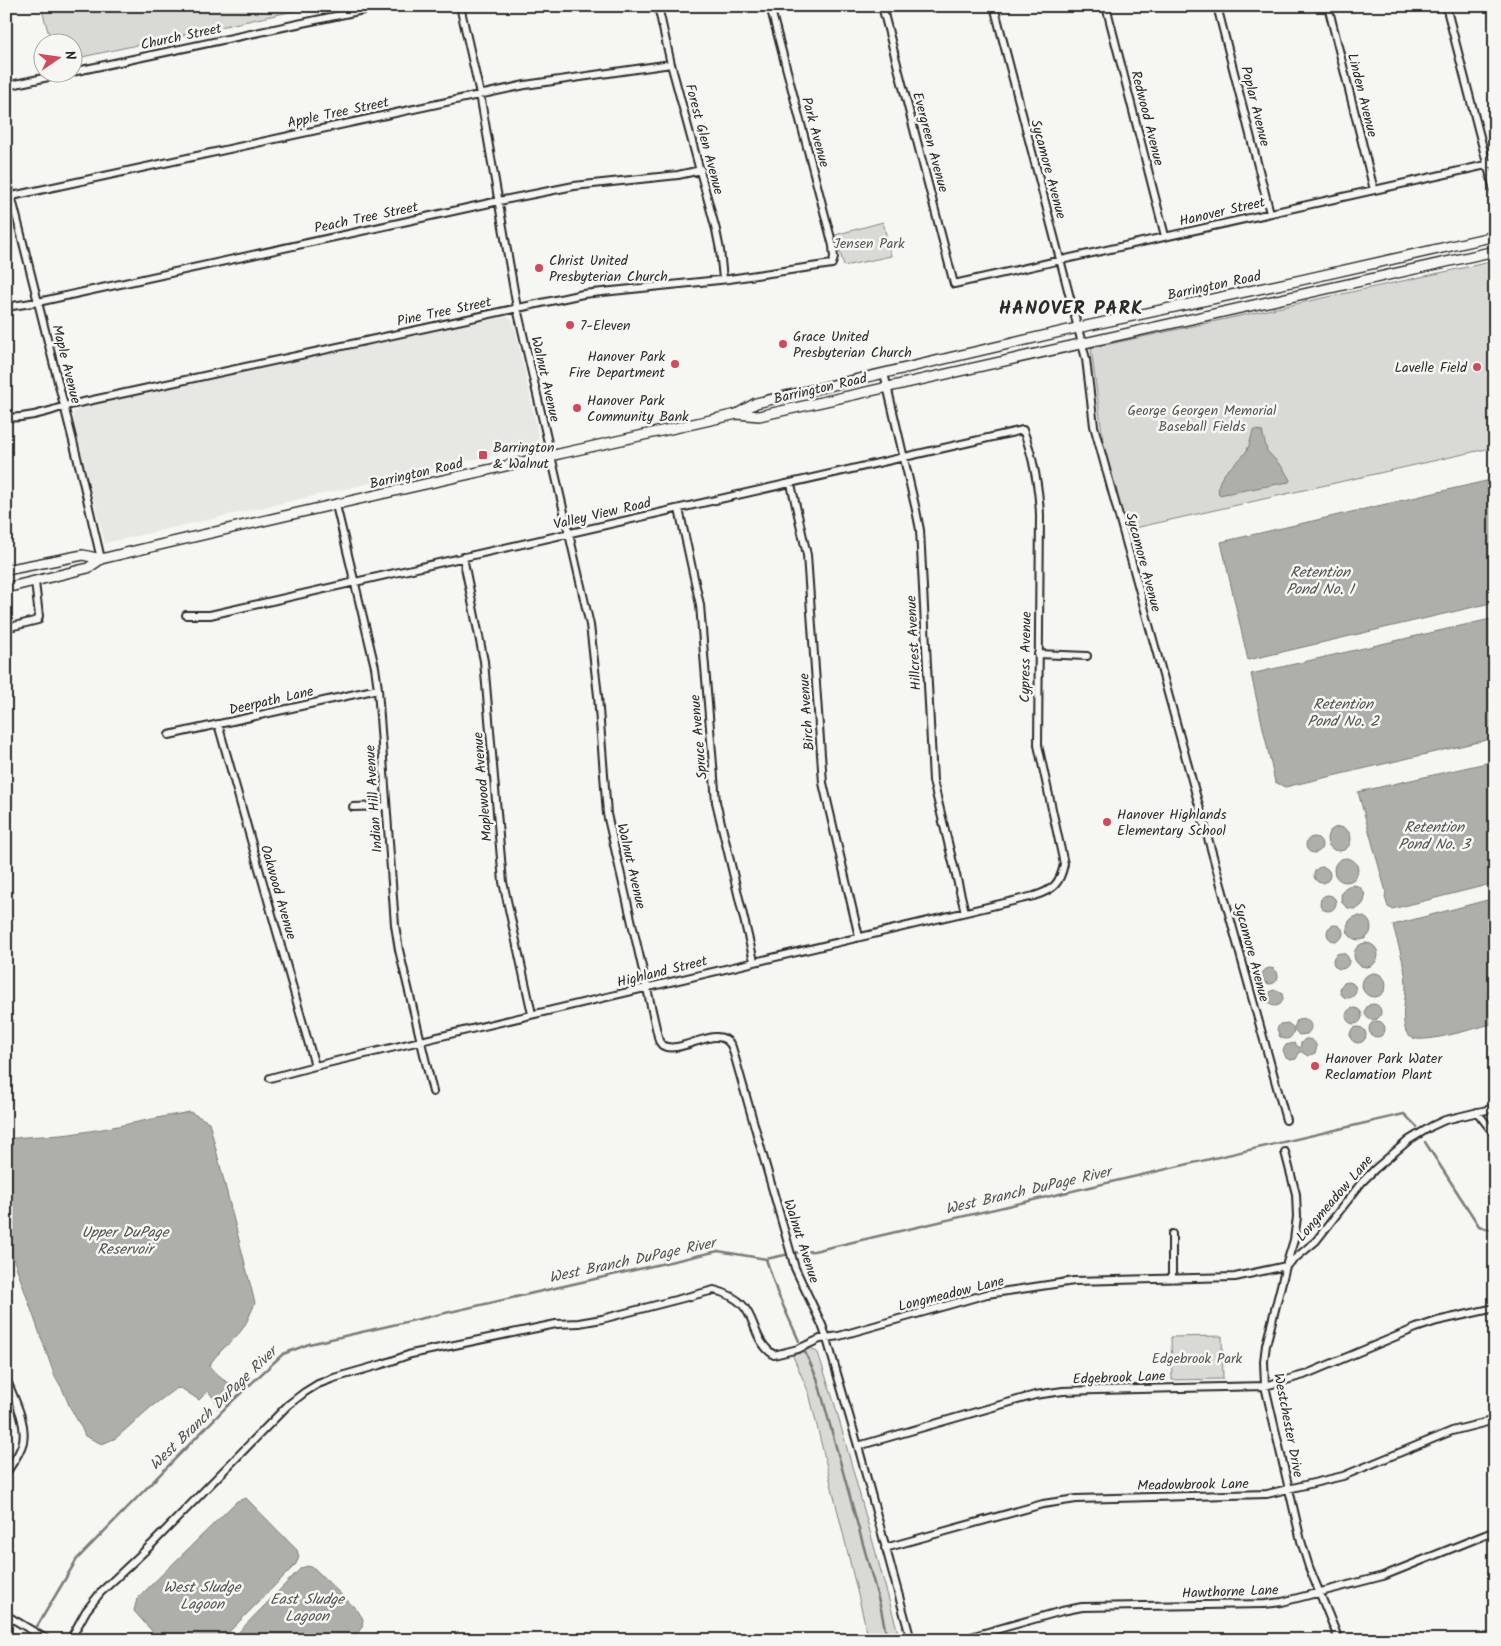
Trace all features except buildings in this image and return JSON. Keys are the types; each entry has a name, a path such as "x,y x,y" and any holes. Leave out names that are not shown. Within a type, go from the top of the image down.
{"main road":[{"name":"Barrington Road","path":"6,588 88,568 101,559 263,520 737,414 756,403 1077,328 1495,236"},
{"name":"Barrington Road","path":"737,414 759,416 1495,251"},
{"name":"Barrington Road","path":"6,570 83,555 101,559"}],"street":[{"name":"Church Street","path":"82,70 382,6"},
{"name":"Walnut Avenue","path":"460,6 480,94 516,308 590,626 598,696 607,814 646,988 662,1045 670,1048 720,1037 728,1040 730,1044 794,1268 827,1339 910,1640"},
{"name":"Forest Glen Avenue","path":"658,6 671,64 701,170 720,250 723,279"},
{"name":"Park Avenue","path":"770,6 833,246 834,258 832,264"},
{"name":"Evergreen Avenue","path":"882,6 954,284"},
{"name":"Sycamore Avenue","path":"994,6 1086,360 1094,426 1286,1120"},
{"name":"Redwood Avenue","path":"1106,6 1165,236"},
{"name":"Poplar Avenue","path":"1217,6 1270,213"},
{"name":"Linden Avenue","path":"1328,6 1374,190"},
{"path":"1446,6 1495,194"},
{"name":"Apple Tree Street","path":"12,196 480,94 554,80 671,64"},
{"name":"Church Street","path":"6,86 32,80"},
{"name":"Hanover Street","path":"954,284 1495,163"},
{"name":"Peach Tree Street","path":"6,307 38,302 574,186 678,175 701,170"},
{"name":"Maple Avenue","path":"6,175 65,406 101,559"},
{"name":"Pine Tree Street","path":"6,418 22,418 65,406 583,294 723,279 832,264"},
{"name":"Hillcrest Avenue","path":"884,373 889,387 920,530 933,781 964,912"},
{"name":"Valley View Road","path":"186,615 210,615 1023,430"},
{"name":"Cypress Avenue","path":"1023,430 1040,502 1038,745 1064,864 1057,883"},
{"name":"Birch Avenue","path":"791,484 807,555 823,783 859,937"},
{"name":"Indian Hill Avenue","path":"336,505 375,667 395,925 399,950 433,1092"},
{"name":"Spruce Avenue","path":"679,509 700,605 716,802 754,961"},
{"name":"Maplewood Avenue","path":"463,557 484,660 502,882 532,1014"},
{"path":"6,628 38,620 35,582"},
{"path":"1038,654 1087,656"},
{"name":"Deerpath Lane","path":"169,735 378,688"},
{"name":"Oakwood Avenue","path":"218,724 316,1066"},
{"path":"354,807 385,806"},
{"name":"Highland Street","path":"270,1078 1042,893 1050,890 1057,883"},
{"name":"Longmeadow Lane","path":"70,1640 86,1611 101,1592 151,1545 288,1405 318,1384 411,1354 542,1326 602,1319 714,1290 731,1295 740,1301 747,1310 767,1350 774,1355 798,1349 820,1339 827,1339 987,1294 1074,1281 1235,1277 1286,1266 1316,1241 1362,1182 1386,1157 1432,1126 1451,1118 1495,1108"},
{"path":"1477,1112 1495,1136"},
{"name":"Westchester Drive","path":"1285,1152 1296,1194 1297,1217 1294,1240 1266,1345 1264,1361 1265,1386 1301,1541 1319,1593 1339,1640"},
{"path":"1172,1234 1172,1279"},
{"name":"Edgebrook Lane","path":"858,1446 1035,1395 1063,1391 1265,1386 1304,1375 1416,1328 1437,1321 1495,1308"},
{"path":"6,1378 22,1423 23,1442 17,1457 6,1473"},
{"name":"Meadowbrook Lane","path":"885,1548 1022,1509 1059,1501 1267,1494 1289,1490 1343,1476 1452,1431 1495,1420"},
{"name":"Hawthorne Lane","path":"960,1640 1082,1607 1265,1604 1282,1602 1383,1576 1495,1531"},
{"path":"6,1615 46,1639"}],"shaded area":[{"path":"503,316 510,318 514,323 538,434 538,441 534,446 105,543 73,419 74,413 79,408"}],"green space":[{"path":"41,6 317,6 82,57 82,32 48,32"},
{"name":"Jensen Park","path":"883,222 891,256 844,266 835,235"},
{"name":"George Georgen Memorial Baseball Fields","path":"1495,261 1495,447 1126,530 1104,448 1091,348"},
{"name":"Edgebrook Park","path":"1222,1336 1223,1379 1172,1380 1171,1337"},
{"path":"810,1347 818,1353 835,1405 900,1640 869,1640 809,1393 792,1354"}],"water":[{"path":"1255,430 1262,431 1267,451 1283,468 1290,480 1289,482 1219,495 1218,487 1220,481 1247,450"},
{"name":"Retention Pond No. 1","path":"1495,479 1495,602 1248,660 1221,542"},
{"name":"Retention Pond No. 2","path":"1495,618 1495,738 1285,787 1275,782 1251,674"},
{"name":"Retention Pond No. 3","path":"1495,761 1495,883 1392,909 1388,907 1385,897 1386,892 1358,792"},
{"path":"1339,827 1348,830 1351,839 1348,848 1339,851 1330,848 1327,839 1330,830"},
{"path":"1311,837 1317,837 1322,842 1320,851 1311,853 1306,848 1306,842"},
{"path":"1346,858 1355,861 1358,870 1355,879 1346,882 1337,879 1334,870 1337,861"},
{"path":"1319,867 1325,867 1330,872 1328,881 1319,883 1314,878 1314,872"},
{"path":"1353,885 1362,888 1365,897 1362,906 1353,909 1344,906 1341,897 1344,888"},
{"path":"1325,895 1331,895 1336,900 1334,909 1325,911 1320,906 1320,900"},
{"path":"1495,898 1495,1023 1428,1039 1409,1036 1406,1032 1403,1013 1406,984 1403,962 1393,925"},
{"path":"1359,916 1368,919 1371,928 1368,937 1359,940 1350,937 1347,928 1350,919"},
{"path":"1332,925 1338,925 1343,930 1341,939 1332,941 1327,936 1327,930"},
{"path":"1366,943 1375,946 1378,955 1375,964 1366,967 1357,964 1354,955 1357,946"},
{"path":"1338,953 1344,953 1349,958 1347,967 1338,969 1333,964 1333,958"},
{"path":"1267,968 1273,968 1278,973 1276,982 1267,984 1262,979 1262,973"},
{"path":"1374,973 1383,976 1386,985 1383,994 1374,997 1365,994 1362,985 1365,976"},
{"path":"1345,982 1351,982 1356,987 1354,996 1345,998 1340,993 1340,987"},
{"path":"1272,990 1278,990 1283,995 1281,1004 1272,1006 1267,1001 1267,995"},
{"path":"1370,1004 1376,1004 1381,1009 1379,1018 1370,1020 1365,1015 1365,1009"},
{"path":"1351,1008 1357,1008 1362,1013 1360,1022 1351,1024 1346,1019 1346,1013"},
{"path":"1303,1018 1311,1024 1307,1034 1299,1035 1294,1029 1290,1038 1280,1037 1277,1029 1280,1024 1288,1023 1294,1028 1297,1020"},
{"path":"1374,1021 1380,1021 1385,1026 1383,1035 1374,1037 1369,1032 1369,1026"},
{"path":"1355,1027 1361,1027 1366,1032 1364,1041 1355,1043 1350,1038 1350,1032"},
{"path":"1305,1039 1315,1043 1315,1053 1308,1056 1300,1051 1296,1059 1286,1058 1283,1050 1286,1045 1294,1043 1300,1048 1301,1043"},
{"name":"Upper DuPage Reservoir","path":"190,1112 209,1122 255,1303 241,1331 216,1356 209,1366 226,1381 239,1385 218,1409 218,1404 208,1391 199,1400 181,1388 175,1389 116,1438 102,1444 85,1436 55,1377 6,1238 6,1141 9,1139 91,1131"},
{"name":"West Sludge Lagoon","path":"246,1498 297,1550 299,1557 296,1564 221,1640 160,1640 134,1611 137,1599 237,1501"},
{"name":"East Sludge Lagoon","path":"308,1566 314,1568 358,1611 363,1619 362,1627 357,1634 347,1640 231,1640 301,1568"}],"waterway":[{"name":"West Branch DuPage River","path":"29,1640 77,1559 226,1407 283,1354 309,1344 718,1251 766,1259 814,1251 1404,1114 1417,1127"},
{"name":"West Branch DuPage River","path":"1425,1142 1479,1226 1490,1230 1495,1229"},
{"path":"766,1259 777,1292 799,1341"},
{"path":"804,1350 817,1378 885,1629 890,1640"}],"place":[{"name":"Christ United Presbyterian Church","path":"539,268"},
{"name":"7-Eleven","path":"570,325"},
{"name":"Grace United Presbyterian Church","path":"783,344"},
{"name":"Hanover Park Fire Department","path":"675,364"},
{"name":"Lavelle Field","path":"1477,367"},
{"name":"Hanover Park Community Bank","path":"577,408"},
{"name":"Barrington & Walnut","path":"483,455"},
{"name":"Hanover Highlands Elementary School","path":"1107,822"},
{"name":"Hanover Park Water Reclamation Plant","path":"1315,1066"}],"district":[{"name":"HANOVER PARK","path":"1071,307"}]}
